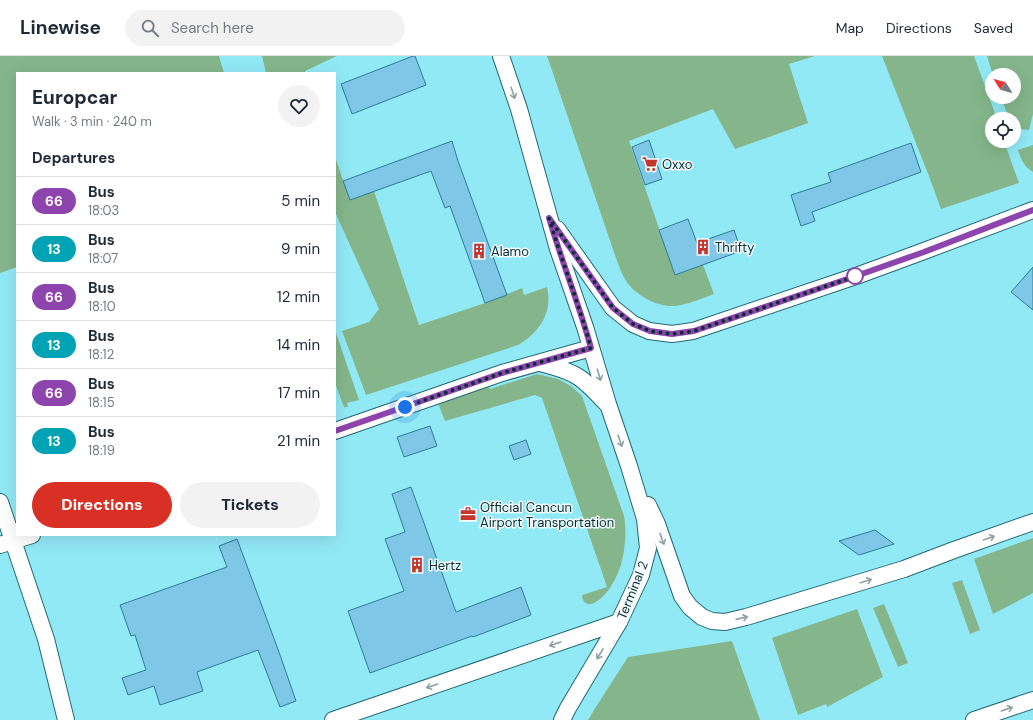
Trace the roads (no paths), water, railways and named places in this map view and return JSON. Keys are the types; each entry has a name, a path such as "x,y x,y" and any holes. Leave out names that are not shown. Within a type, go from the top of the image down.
{"street":[{"name":"Terminal 2","path":"501,56 519,109 558,249 585,327 645,519 648,548 641,575 619,622 562,720"},
{"path":"549,218 613,308 633,324 650,331 672,334 694,331 852,277 924,252 1033,210"},
{"path":"336,431 502,373 591,348"},
{"path":"540,363 558,367 574,374 588,384 608,404"},
{"path":"629,466 656,524 682,596 690,607 702,617 712,621 725,622 746,618 904,569 1033,522"},
{"path":"0,502 7,543 46,639 66,720"},
{"path":"7,543 29,536"},
{"path":"333,720 619,622"},
{"path":"978,719 1033,700"}],"place":[{"name":"Oxxo","path":"650,164"},
{"name":"Thrifty","path":"703,247"},
{"name":"Alamo","path":"479,251"},
{"name":"Official Cancun Airport Transportation","path":"468,514"},
{"name":"Hertz","path":"417,565"}]}
